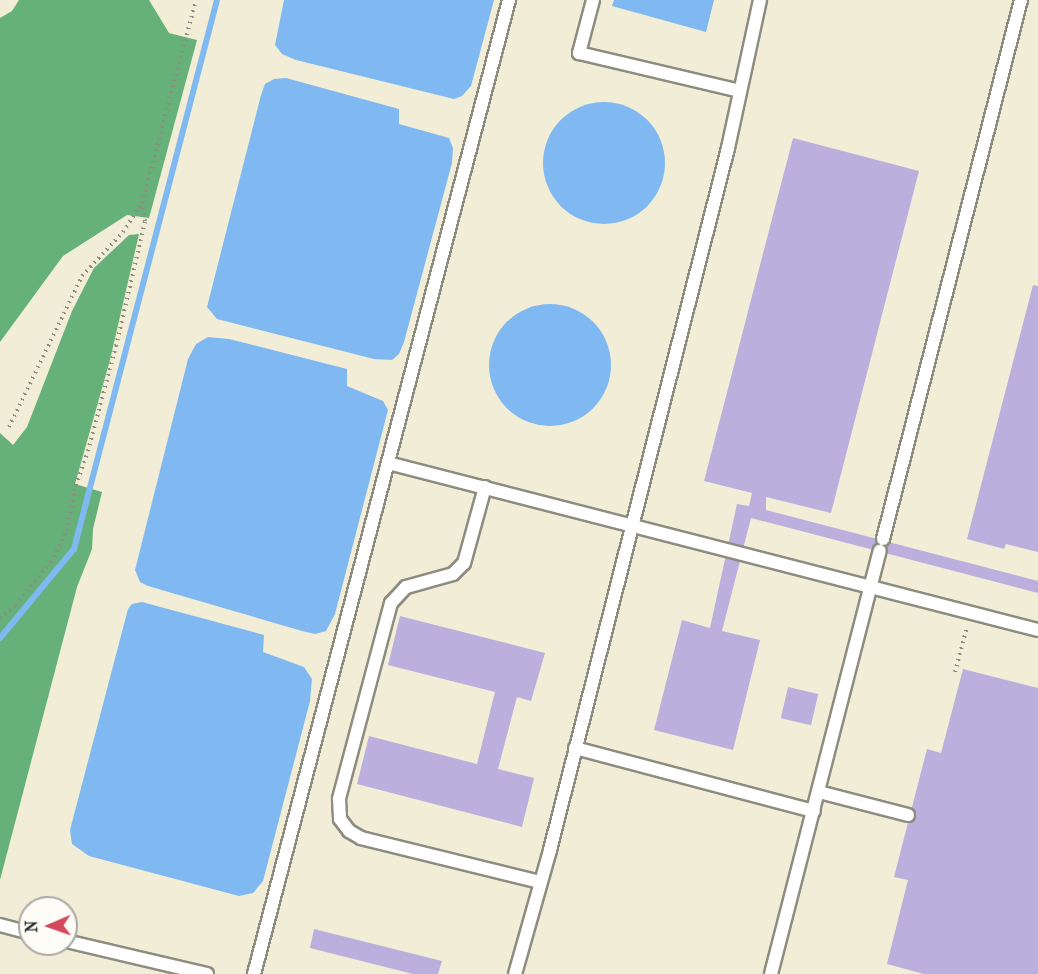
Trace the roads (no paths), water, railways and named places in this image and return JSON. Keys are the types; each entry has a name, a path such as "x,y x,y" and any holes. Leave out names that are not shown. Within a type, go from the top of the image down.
{"lane":[{"path":"254,974 508,0"},
{"path":"593,0 579,54 740,91"},
{"path":"515,974 575,748 740,91 760,0"},
{"path":"771,974 1021,0"},
{"path":"388,463 1038,630"},
{"path":"485,487 464,563 453,574 406,587 391,603 339,799 340,819 349,831 361,838 540,882"},
{"path":"575,748 814,811"},
{"path":"819,792 908,815"},
{"path":"0,926 18,930"},
{"path":"78,944 207,974"}],"water":[{"path":"284,0 494,0 471,86 462,96 454,99 296,60 282,54 275,45"},
{"path":"614,0 714,0 706,32 612,6"},
{"path":"286,78 399,109 399,124 449,138 453,148 452,163 404,342 399,354 392,360 374,359 217,319 207,307 261,95 265,84 274,79"},
{"path":"604,102 627,106 647,120 661,140 665,163 661,186 647,206 627,220 604,224 581,220 561,206 547,186 543,163 547,140 561,120 581,106"},
{"path":"550,304 573,309 593,322 606,342 611,365 606,388 593,408 573,421 550,426 527,421 507,408 494,388 489,365 494,342 507,322 527,309"},
{"path":"208,337 229,339 347,369 347,386 383,401 388,410 335,614 326,631 315,634 302,631 148,586 140,582 135,570 188,359 196,344"},
{"path":"142,602 264,635 263,652 304,667 312,679 310,701 263,881 253,893 239,896 89,856 72,844 70,830 128,609 132,604"}],"waterway":[{"path":"0,638 74,549 217,0"}]}
